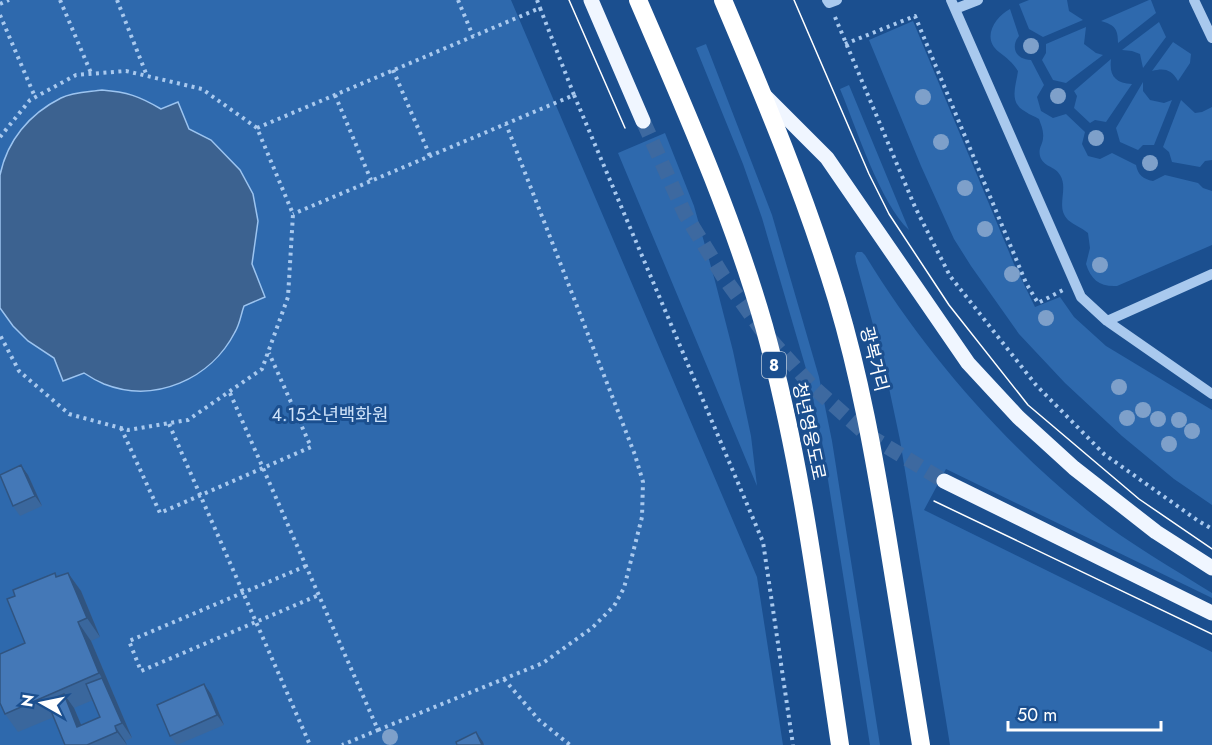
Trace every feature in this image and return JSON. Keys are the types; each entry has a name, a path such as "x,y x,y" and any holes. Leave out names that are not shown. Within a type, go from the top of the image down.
{"highway":[{"name":"광복거리","path":"723,0 764,94 804,197 838,302 862,396 880,492 921,745"},
{"name":"청년영웅도로","path":"642,1 730,224 764,325 786,413 803,506 840,745"}],"main road":[{"path":"591,0 643,121"},
{"path":"764,94 827,158 968,363 1018,417 1074,468 1138,518 1212,568"},
{"path":"944,481 1212,613"}],"lane":[{"path":"978,0 953,5 1081,297 1107,321 1212,394"},
{"path":"1194,0 1212,38"},
{"path":"1107,321 1212,274"}],"path":[{"path":"0,4 9,0"},
{"path":"60,0 91,74"},
{"path":"117,0 147,76"},
{"path":"458,0 474,36"},
{"path":"537,0 574,95 763,542 792,745"},
{"path":"831,1 845,44 915,207 950,276 1036,385 1104,454 1212,529"},
{"path":"256,128 540,8"},
{"path":"0,15 35,97"},
{"path":"845,44 915,16 1026,283 1038,303 1076,284"},
{"path":"393,70 430,156"},
{"path":"0,138 30,100 76,75 126,71 202,89 256,128 293,214 288,297 262,369 188,420 128,430 69,414 19,371 0,335"},
{"path":"335,95 371,180"},
{"path":"293,214 574,95"},
{"path":"342,745 543,663 592,628 614,606 624,588 642,517 643,482 635,455 506,124"},
{"path":"120,428 160,513 311,447 269,352"},
{"path":"230,393 378,730"},
{"path":"170,424 310,745"},
{"path":"306,566 129,641 141,671 319,595"},
{"path":"504,680 539,720 570,745"}],"green space":[{"name":"4.15소년백화원","path":"0,0 511,0 757,577 783,745 0,745"},
{"path":"1029,0 1067,0 1069,11 1083,20 1043,37 1029,29 1019,4"},
{"path":"1149,0 1156,13 1118,43 1115,28 1101,21"},
{"path":"1010,9 1019,36 1015,44 1016,52 1022,58 1031,60 1044,85 1037,97 1041,111 1053,118 1066,114 1085,132 1082,144 1088,156 1100,159 1112,153 1136,165 1140,174 1146,179 1153,181 1165,175 1198,183 1203,188 1212,191 1212,245 1117,286 1101,284 1094,278 1086,264 1090,248 1088,233 1070,222 1064,215 1063,186 1060,175 1040,156 1043,135 1039,119 1017,104 1014,94 1018,71 999,52 991,40 995,22"},
{"path":"913,21 1014,264 1035,307 1060,297 1074,317 1106,346 1212,410 1212,505 1174,479 1122,436 1065,383 1019,334 954,239 869,40"},
{"path":"1159,22 1166,37 1143,68 1140,54 1122,50"},
{"path":"1086,27 1084,44 1103,55 1066,83 1053,80 1042,60 1046,53 1046,44"},
{"path":"1173,42 1191,54 1190,63 1178,81 1167,70 1152,71"},
{"path":"706,44 772,215 819,377 832,441 880,745 870,745 822,442 809,379 762,218 743,164 696,48"},
{"path":"1111,59 1114,78 1132,84 1106,122 1095,120 1090,123 1074,108 1077,96 1074,91"},
{"path":"1143,82 1143,91 1150,100 1164,103 1172,100 1154,145 1143,145 1138,150 1120,142 1116,128"},
{"path":"849,85 909,230 888,202 870,164 840,89"},
{"path":"1181,100 1195,113 1212,107 1212,160 1205,161 1200,167 1172,162 1169,152 1163,147"},
{"path":"665,133 694,206 715,281 751,436 757,486 618,153"},
{"path":"857,252 865,255 913,327 968,395 1028,458 1107,526 1212,593 1212,598 946,469 924,510 1212,652 1212,745 950,745 900,440 885,369 856,262"}],"shaded area":[{"path":"102,90 133,95 161,109 178,102 189,129 211,140 240,170 253,194 258,221 252,264 265,297 244,306 235,332 225,349 212,363 180,383 162,389 143,391 123,389 104,384 84,373 63,381 54,358 28,341 0,308 0,175 8,151 29,120 49,105 70,94"}],"building":[{"path":"21,465 35,496 13,506 0,475"},
{"path":"55,573 56,577 68,573 87,618 78,622 99,673 5,714 0,703 0,654 25,643 7,599 15,596 13,590"},
{"path":"102,678 122,723 115,726 117,732 87,745 65,745 47,701 64,694 77,727 100,717 86,684"},
{"path":"204,684 217,715 170,736 157,705"},
{"path":"476,732 482,745 457,745 456,742"}],"tunnel":[{"path":"643,121 685,214 723,276 761,329 810,384 866,434 944,481"}],"tram line":[{"path":"569,0 625,128"},
{"path":"794,0 869,174 889,214 949,305 1028,405 1139,499 1212,549"},
{"path":"934,501 1212,634"}]}
